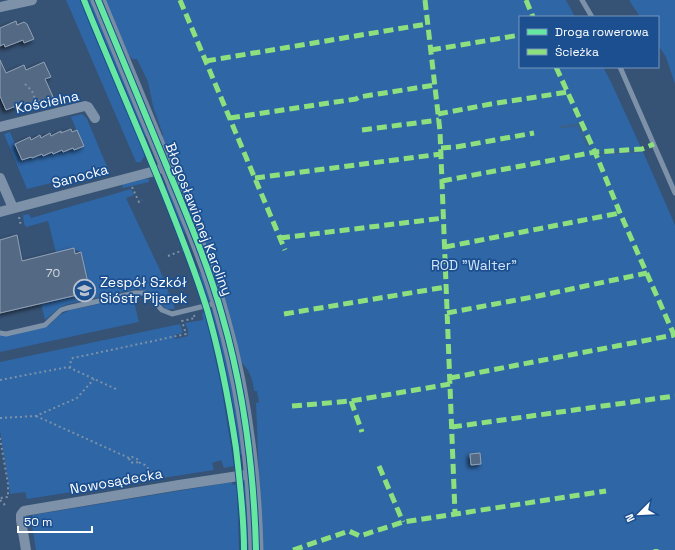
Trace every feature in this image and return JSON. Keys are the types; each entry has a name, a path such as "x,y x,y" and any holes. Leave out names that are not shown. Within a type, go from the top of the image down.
{"street":[{"path":"0,7 32,0"},
{"name":"Błogosławionej Karoliny","path":"98,0 167,166 219,303 239,385 252,474 256,550"},
{"name":"Kościelna","path":"0,127 85,106 88,107 95,118"},
{"name":"Sanocka","path":"0,212 155,171 167,166"},
{"path":"0,178 13,208"},
{"name":"Nowosądecka","path":"26,550 21,520 24,511 252,474"}],"lane":[{"path":"582,0 591,16"},
{"path":"620,68 675,193"},
{"path":"0,333 6,334 45,325 61,310 134,293 148,294 162,310 172,314 219,303"}],"path":[{"path":"25,84 32,92 40,112"},
{"path":"132,187 139,202 142,200"},
{"path":"19,218 20,226"},
{"path":"168,256 186,249"},
{"path":"70,368 71,359 73,358 186,334 182,322 195,318"},
{"path":"0,380 68,367 118,390"},
{"path":"0,418 36,416 77,398 94,379"},
{"path":"36,416 129,458 130,462 138,462 145,465 159,480"},
{"path":"0,438 8,484 8,496 0,499 5,504"}],"green space":[{"path":"66,0 80,0 144,151 145,155 141,162 136,162"},
{"path":"87,0 92,0 148,135 144,137"},
{"name":"ROD \"Walter\"","path":"103,0 566,0 574,16 519,16 519,68 604,68 644,154 675,225 675,550 262,550 256,403 259,402 257,391 254,391 250,374 240,361 161,138 163,135 153,106 148,82 137,59 132,59 122,45"},
{"path":"629,0 675,0 675,84 666,57 659,46 659,16 639,16"},
{"path":"82,114 87,119 108,169 27,189 4,134 10,132 22,160 31,157 33,158 42,154 43,156 52,152 53,154 62,150 63,152 73,148 74,150 83,146 71,117"},
{"path":"149,179 149,182 123,188 122,184"},
{"path":"162,183 171,192 180,213 185,233 183,234"},
{"path":"131,189 134,195 126,198 160,270 175,309 166,309 149,291 137,289 68,304 59,308 45,320 41,304 90,292 81,252 74,249 56,253 48,221 26,227 24,224 23,215 29,214 31,218"},
{"path":"198,270 205,280 211,298 208,303 197,271"},
{"path":"133,297 139,322 0,352 0,335 9,336 48,326 60,315 70,310"},
{"path":"209,309 214,310 227,354 244,454 239,455 227,381"},
{"path":"205,312 221,385 234,466 224,468 221,460 212,463 214,470 27,499 25,492 10,494 0,431 0,362 180,324 183,333 174,335 175,339 188,336 188,330 185,323 203,320 202,313"},
{"path":"243,480 246,481 251,550 246,550"},
{"path":"232,482 233,485 237,484 239,550 36,550 30,518 33,515"}],"building":[{"path":"16,21 17,25 24,22 27,24 34,39 24,43 23,40 5,47 4,44 0,46 0,28"},
{"path":"0,60 6,73 24,65 26,70 44,62 51,77 45,79 54,99 46,103 44,99 26,107 24,103 6,110 0,96"},
{"path":"71,129 72,132 77,130 84,146 74,150 73,148 63,152 62,150 53,154 52,152 43,156 42,154 22,160 15,144 30,137 31,140 40,135 41,138 50,133 51,136 61,131 61,133"},
{"path":"17,235 22,261 74,248 75,254 81,252 90,292 0,313 0,240"},
{"path":"480,453 481,464 471,465 470,454"}],"waterway":[{"path":"561,127 578,125 588,145"},
{"path":"599,153 640,151"}],"marked path":[{"path":"180,0 285,250"},
{"path":"425,0 440,131 455,514"},
{"path":"526,0 533,16"},
{"path":"206,61 427,24"},
{"path":"431,50 519,35"},
{"path":"556,68 595,152 620,213 675,337"},
{"path":"230,118 356,99 359,97 435,85"},
{"path":"438,114 568,92"},
{"path":"362,130 439,120"},
{"path":"441,148 456,147 534,133"},
{"path":"442,181 595,152 642,149 654,144"},
{"path":"255,178 441,154"},
{"path":"445,247 620,213"},
{"path":"280,238 444,218"},
{"path":"447,313 647,273"},
{"path":"284,314 446,287"},
{"path":"450,378 674,335"},
{"path":"292,406 351,401 450,384"},
{"path":"452,427 675,396"},
{"path":"351,401 362,432"},
{"path":"379,466 403,522"},
{"path":"293,550 349,531 360,536 403,522 606,491"}],"cycle path":[{"path":"84,0 165,195 207,309 224,378 236,448 243,512 244,550"},
{"path":"98,0 197,240 222,315 230,344 242,402 253,491 256,550"}],"place":[{"name":"Zespół Szkół Sióstr Pijarek","path":"84,290"}]}
